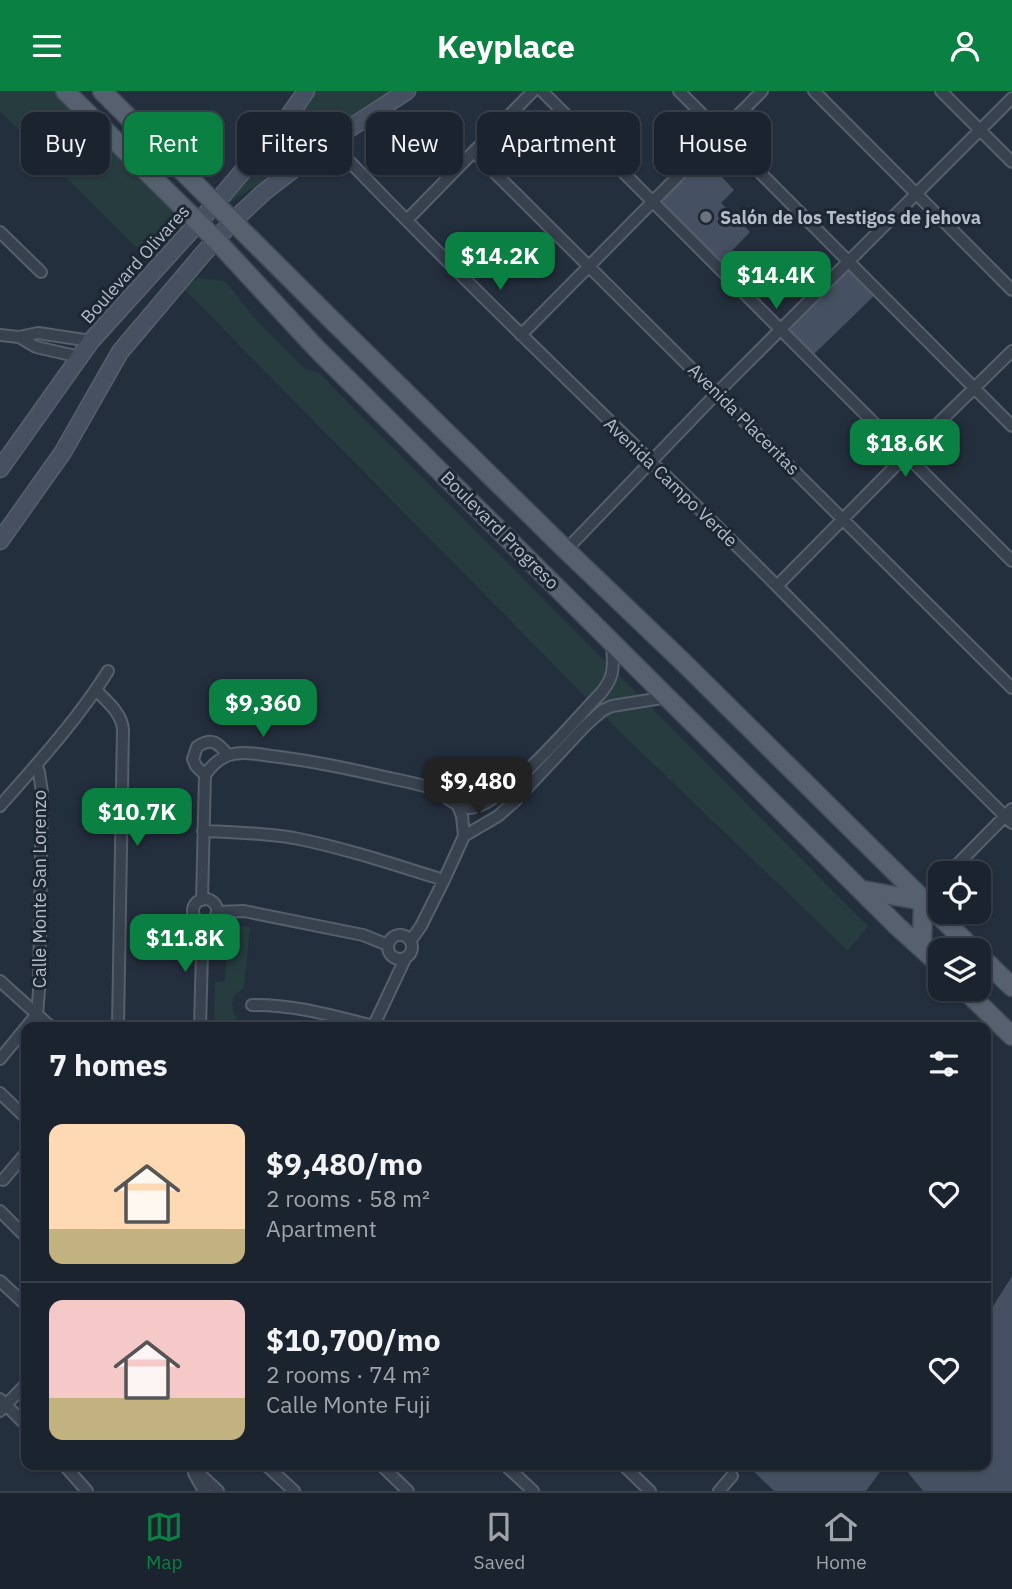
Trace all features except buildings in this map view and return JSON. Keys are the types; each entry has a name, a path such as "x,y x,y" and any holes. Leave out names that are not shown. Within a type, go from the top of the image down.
{"main road":[{"name":"Boulevard Progreso","path":"65,91 216,240 316,348 897,926 928,953"},
{"name":"Boulevard Progreso","path":"102,91 962,938"},
{"path":"863,890 923,901 922,947"},
{"path":"991,967 1012,987"},
{"path":"976,1001 1012,1036"}],"street":[{"name":"Boulevard Olivares","path":"0,469 91,341 215,204 286,120 306,91"},
{"path":"352,127 407,91"},
{"path":"407,221 533,91"},
{"path":"542,91 1012,561"},
{"path":"679,91 700,112"},
{"path":"742,112 762,91"},
{"path":"814,91 1012,290"},
{"path":"941,91 1012,162"},
{"path":"566,550 780,329 1012,99"},
{"name":"Avenida Placeritas","path":"474,152 1012,688"},
{"name":"Avenida Campo Verde","path":"352,164 521,335 1010,816"},
{"path":"0,541 63,452 121,352 178,282 233,221 286,175"},
{"path":"521,335 680,175"},
{"path":"763,175 1012,426"},
{"path":"1,235 41,272"},
{"path":"0,335 19,337 38,333 91,341"},
{"path":"19,337 36,347 80,357"},
{"path":"778,586 1012,351"},
{"path":"464,836 498,816 514,802 580,724 611,681 611,641"},
{"path":"0,806 96,690 108,671"},
{"path":"96,690 117,712 123,729 118,1022"},
{"path":"458,806 470,808 481,805 505,791 580,724 603,710 612,706 668,697"},
{"path":"205,775 193,759 197,747 206,741 212,742 220,745 228,755"},
{"path":"202,900 205,775 216,761 228,755 252,753 328,764 430,788 447,796 458,806 464,836 421,926 411,940"},
{"name":"Calle Monte San Lorenzo","path":"36,765 41,792 37,1014"},
{"path":"505,791 514,802"},
{"path":"962,861 1010,816"},
{"path":"203,831 258,833 294,838 339,848 444,880"},
{"path":"923,901 928,896"},
{"path":"202,900 210,900 217,912 212,921 205,923 198,921 194,911 196,904 202,900"},
{"path":"217,912 244,911 363,935 388,945"},
{"path":"200,1022 205,923"},
{"path":"376,1022 405,958 413,949 408,937 400,934 392,937 388,949 393,957 405,958"},
{"path":"0,981 46,1022"},
{"path":"252,1005 301,1008 355,1022"},
{"path":"30,1022 37,1014"},
{"path":"0,1059 21,1033"},
{"path":"0,1093 21,1113"},
{"path":"3,1180 21,1159"},
{"path":"0,1212 21,1232"},
{"path":"0,1281 21,1300"},
{"path":"21,1388 2,1405 21,1421"},
{"path":"68,1470 87,1491"},
{"path":"192,1470 204,1491"},
{"path":"195,1470 218,1491"},
{"path":"271,1470 294,1491"},
{"path":"386,1470 408,1491"},
{"path":"510,1470 533,1491"},
{"path":"629,1470 650,1491"},
{"path":"719,1491 732,1476"}],"green space":[{"path":"0,91 55,91 76,112 21,112 21,132 0,111"},
{"path":"296,91 393,91 352,119 352,112 283,112"},
{"path":"110,146 124,160 124,175 139,175 189,225 155,266 64,175 110,175"},
{"path":"244,175 271,175 224,207"},
{"path":"198,278 225,281 257,321 305,369 319,373 868,926 848,951 617,729 184,289"},
{"path":"223,925 250,927 244,988 235,995 232,1005 240,1022 214,1022 215,982 225,981 227,952 224,944 213,946 212,938"}],"place":[{"name":"Salón de los Testigos de jehova","path":"706,217"}]}
